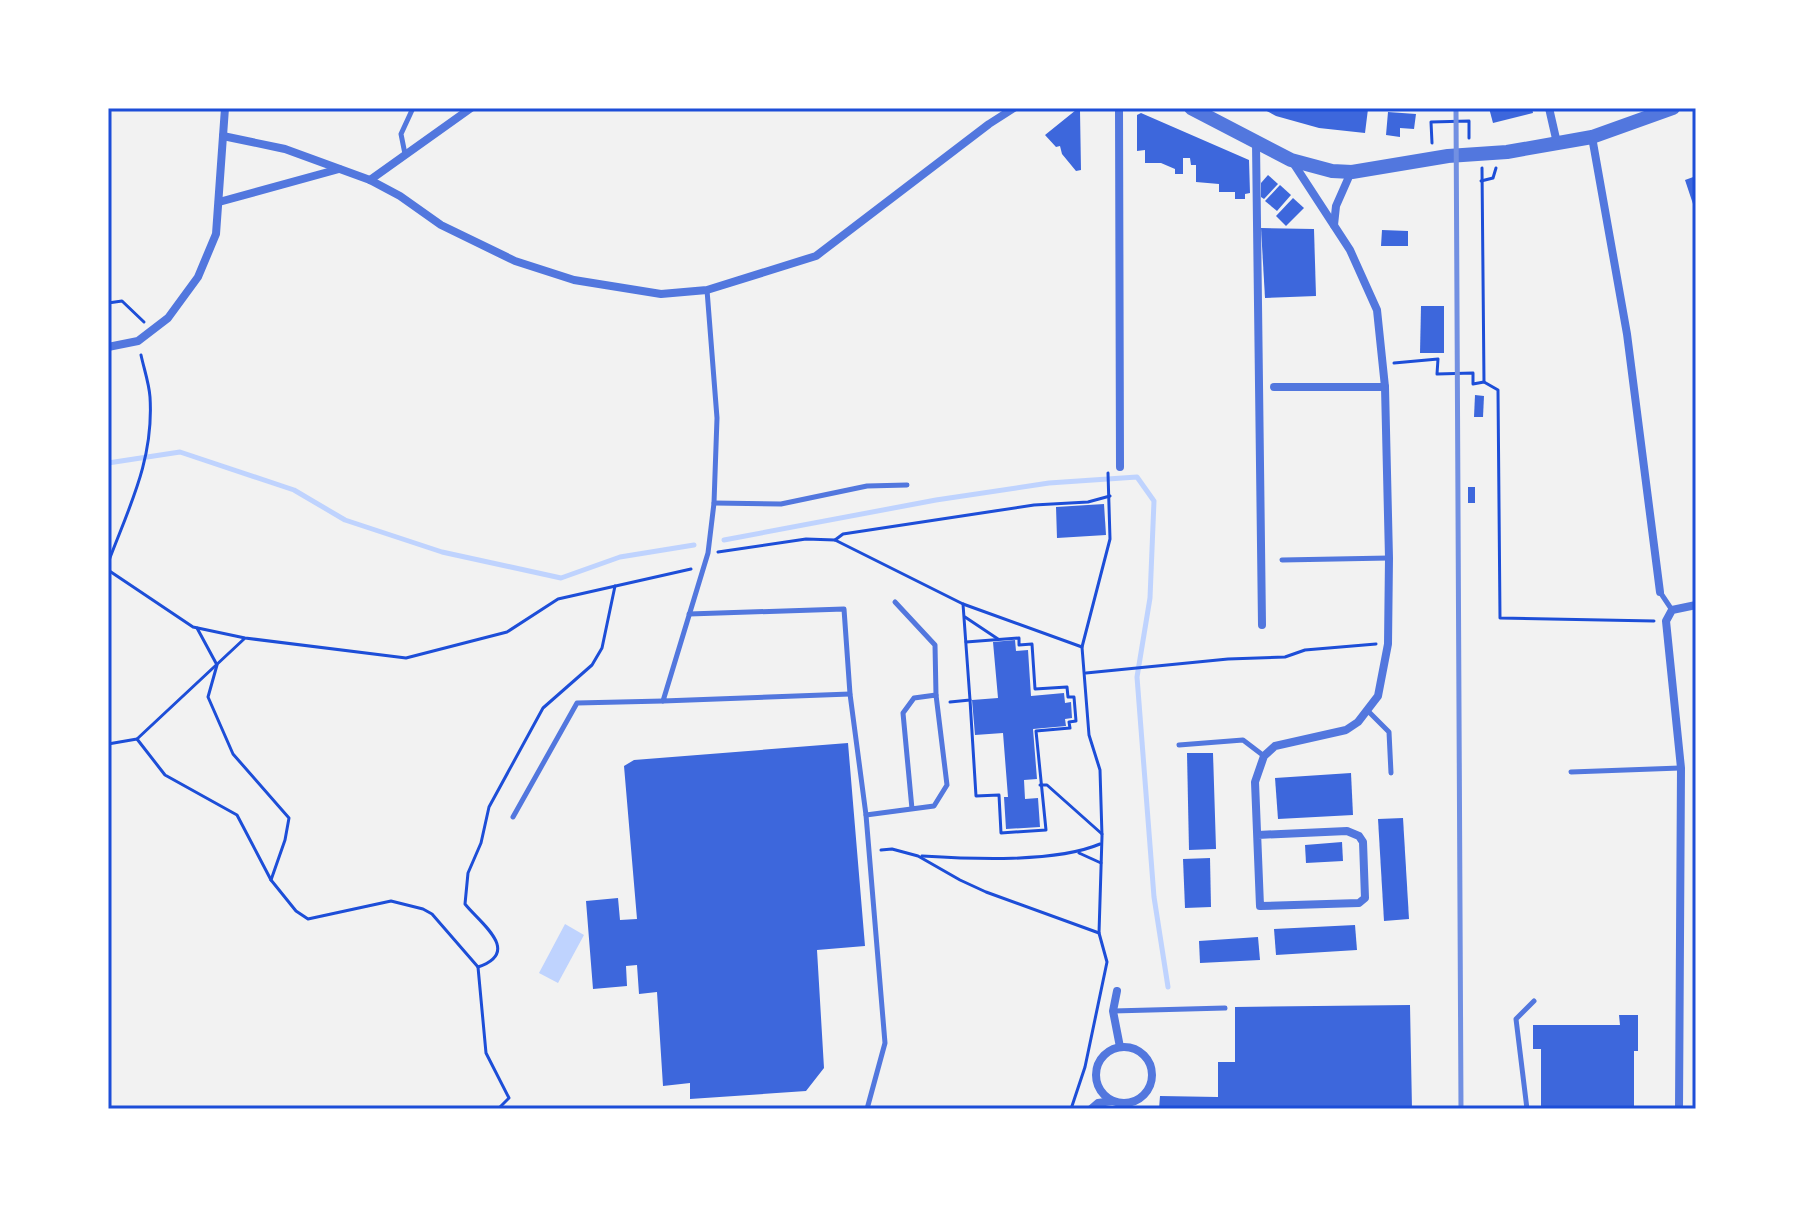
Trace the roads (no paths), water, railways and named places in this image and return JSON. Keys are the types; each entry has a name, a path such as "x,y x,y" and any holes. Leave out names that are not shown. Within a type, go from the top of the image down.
{"street":[{"path":"108,347 138,341 168,318 198,277 216,234 225,108"},
{"path":"370,180 471,108"},
{"path":"223,136 285,149 370,180 400,196 441,225 515,261 574,280 661,294 707,290 816,256 1014,108"},
{"path":"1119,108 1120,467"},
{"path":"1191,108 1291,160 1332,171 1352,172 1592,137 1673,108"},
{"path":"1549,108 1557,143"},
{"path":"1592,137 1627,334 1660,592"},
{"path":"1256,143 1262,625"},
{"path":"1258,835 1347,831 1359,836 1363,842 1365,898 1359,903 1260,906 1255,782 1264,756 1275,746 1287,742 1346,730 1368,711 1378,696 1388,644 1385,387 1377,310 1350,250 1291,160"},
{"path":"219,202 340,169"},
{"path":"1334,225 1336,206 1352,172"},
{"path":"1274,387 1385,387"},
{"path":"1679,1109 1681,768 1666,621 1672,610 1696,605"},
{"path":"1117,991 1113,1011 1120,1047"},
{"path":"1120,1047 1136,1050 1143,1055 1152,1079 1144,1094 1121,1103 1099,1089 1096,1071 1104,1055 1120,1047"},
{"path":"1091,1109 1098,1103 1112,1100"}],"lane":[{"path":"405,154 401,134 413,108"},
{"path":"663,701 708,553 714,503 717,418 707,290"},
{"path":"714,503 781,504 867,486 907,485"},
{"path":"1282,560 1389,558"},
{"path":"1660,592 1672,610"},
{"path":"866,815 934,806 947,785 936,695 935,645 895,602"},
{"path":"689,614 844,609 850,694 866,815 885,1043 867,1109"},
{"path":"513,817 577,703 850,694"},
{"path":"912,809 903,713 914,698 936,695"},
{"path":"1368,711 1389,732 1391,773"},
{"path":"1179,745 1243,740 1264,756"},
{"path":"1571,772 1681,768"},
{"path":"1527,1109 1516,1019 1534,1001"},
{"path":"1113,1011 1225,1008"}],"water":[{"path":"565,924 584,935 558,983 539,973"}],"waterway":[{"path":"108,463 180,452 294,490 345,520 442,552 561,578 620,557 694,545"},
{"path":"724,540 936,500 1049,483 1137,477 1154,501 1150,598 1137,677 1154,897 1168,987"}],"railway":[{"path":"1456,108 1461,1109"}]}
